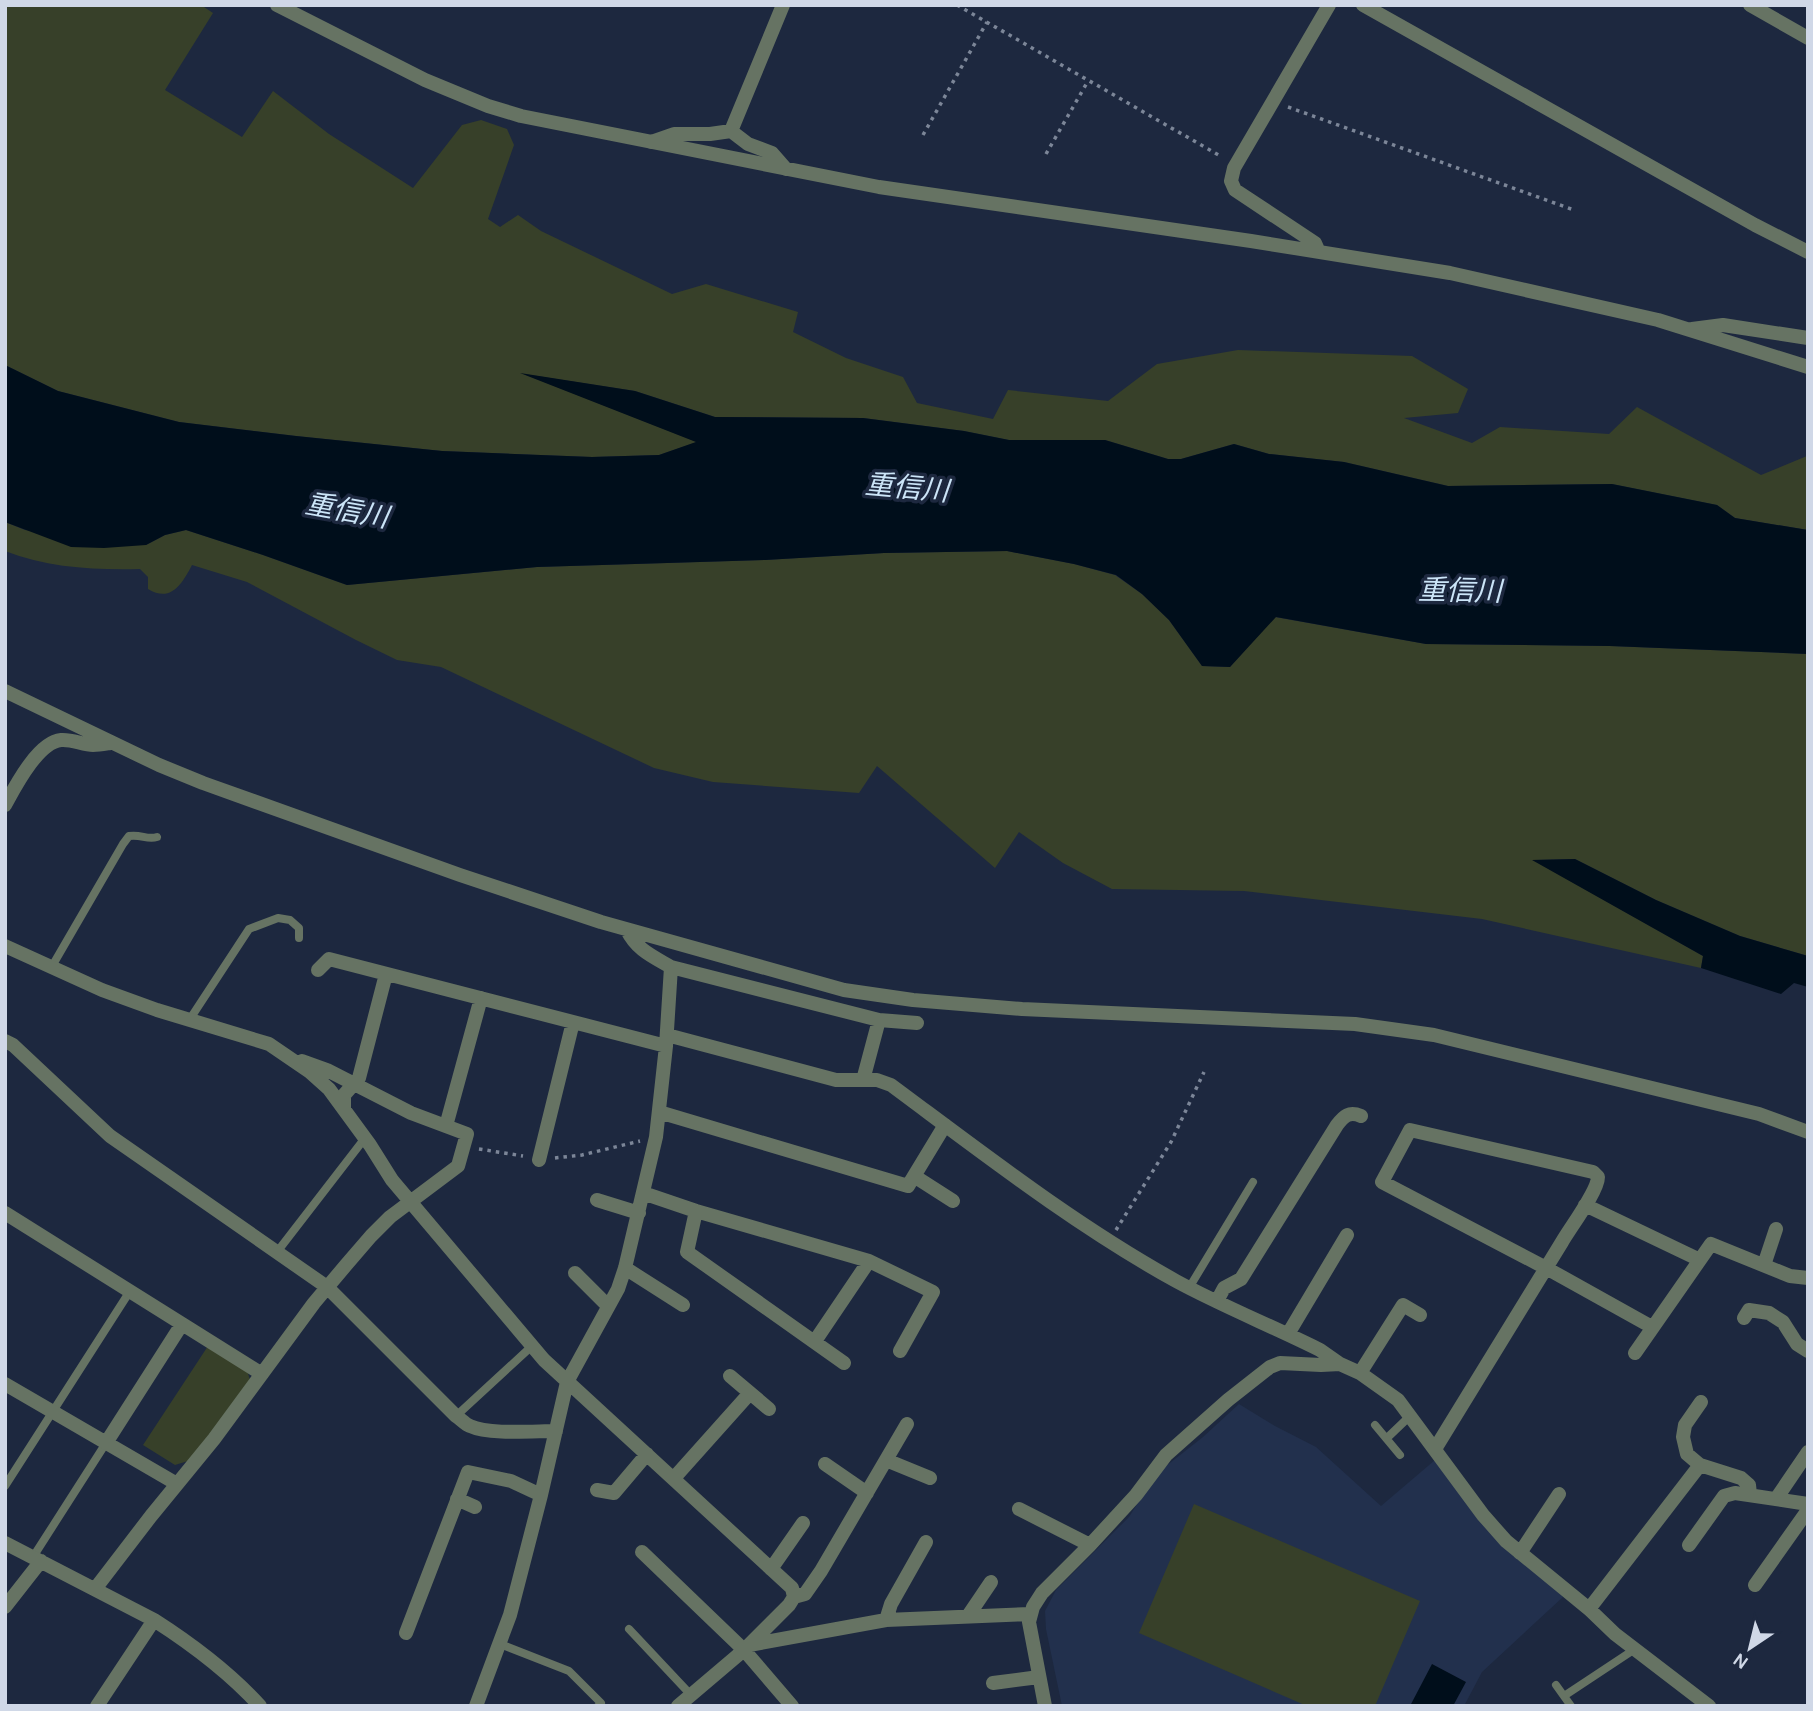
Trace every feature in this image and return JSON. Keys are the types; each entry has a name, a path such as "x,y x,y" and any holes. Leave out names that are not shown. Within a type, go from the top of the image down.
{"street":[{"path":"278,5 425,80 521,117 879,187 1450,273 1658,320 1808,367"},
{"path":"731,131 783,5"},
{"path":"1319,252 1315,243 1235,190 1231,181 1236,165 1329,5"},
{"path":"1363,5 1755,225 1808,252"},
{"path":"1750,5 1808,38"},
{"path":"650,143 674,134 731,131 748,144 772,153 786,169"},
{"path":"1687,330 1723,325 1808,338"},
{"path":"5,691 111,743 203,783 460,875 627,930 844,990 913,1000 1022,1009 1355,1024 1434,1035 1759,1114 1808,1132"},
{"path":"5,805 23,774 54,742 61,740 93,746 111,743"},
{"path":"627,930 639,948 671,968 879,1020 917,1023"},
{"path":"5,946 102,990 269,1045 310,1072 330,1089 393,1180 532,1346 567,1382 792,1588 794,1597"},
{"path":"318,970 329,959 573,1022 836,1080 877,1080 891,1085 1003,1168 1109,1240 1189,1287 1320,1350 1340,1364 1360,1373 1398,1400 1483,1515 1506,1541 1589,1609 1615,1634 1709,1706"},
{"path":"476,1706 510,1615 567,1382 618,1289 625,1268 656,1137 671,968"},
{"path":"344,1108 344,1095 359,1078 386,974"},
{"path":"446,1126 481,998"},
{"path":"863,1080 879,1020"},
{"path":"539,1160 573,1022"},
{"path":"5,1041 13,1045 110,1136 327,1287 469,1426 480,1430 556,1431"},
{"path":"95,1589 214,1438 327,1287 390,1217 458,1166 467,1134 411,1113 327,1070 296,1058 291,1060"},
{"path":"659,1112 908,1186 945,1125"},
{"path":"1217,1301 1224,1288 1241,1279 1336,1125 1348,1114 1361,1116"},
{"path":"1435,1449 1546,1268 1598,1184 1598,1177 1593,1172 1410,1130 1382,1182 1546,1268 1652,1327"},
{"path":"914,1176 953,1201"},
{"path":"643,1193 696,1212 869,1261 933,1292 900,1352"},
{"path":"597,1200 639,1213"},
{"path":"1585,1205 1700,1260"},
{"path":"696,1212 687,1252 844,1363"},
{"path":"5,1213 262,1374"},
{"path":"1764,1265 1776,1229"},
{"path":"1635,1353 1711,1244 1790,1276 1808,1279"},
{"path":"1288,1334 1347,1246"},
{"path":"815,1342 869,1261"},
{"path":"625,1268 683,1305"},
{"path":"575,1273 608,1306"},
{"path":"1360,1373 1403,1305 1420,1315"},
{"path":"1744,1318 1749,1310 1769,1313 1783,1322 1797,1343 1808,1351"},
{"path":"106,1443 183,1324"},
{"path":"1045,1706 1029,1622 1032,1607 1042,1593 1136,1495 1166,1455 1270,1367 1280,1363 1340,1364"},
{"path":"730,1376 769,1409"},
{"path":"5,1384 177,1484"},
{"path":"674,1478 750,1393"},
{"path":"1701,1402 1685,1425 1683,1437 1687,1454 1700,1465 1741,1478 1749,1485 1750,1494"},
{"path":"678,1706 747,1648 794,1597 804,1594 821,1571 907,1424"},
{"path":"1776,1499 1808,1452"},
{"path":"597,1490 614,1493 647,1454"},
{"path":"886,1460 930,1478"},
{"path":"825,1464 867,1493"},
{"path":"1589,1609 1700,1465"},
{"path":"406,1633 468,1472 511,1481 541,1495"},
{"path":"1689,1545 1724,1496 1735,1493 1750,1494 1808,1504"},
{"path":"1520,1553 1559,1494"},
{"path":"457,1499 475,1507"},
{"path":"1019,1509 1090,1545"},
{"path":"1755,1585 1808,1510"},
{"path":"771,1569 803,1523"},
{"path":"5,1542 155,1620 201,1651 245,1689 260,1706"},
{"path":"886,1620 891,1604 926,1542"},
{"path":"642,1552 747,1648 792,1706"},
{"path":"5,1607 37,1559"},
{"path":"968,1616 991,1582"},
{"path":"747,1648 886,1620 1030,1614"},
{"path":"97,1706 155,1620"},
{"path":"993,1683 1040,1677"}],"lane":[{"path":"51,968 129,836 138,835 151,839 157,837"},
{"path":"190,1019 249,929 278,918 290,920 299,928 299,937"},
{"path":"277,1252 365,1138"},
{"path":"1189,1287 1253,1182"},
{"path":"5,1486 130,1292"},
{"path":"457,1416 532,1346"},
{"path":"1387,1438 1410,1416"},
{"path":"1375,1425 1400,1455"},
{"path":"37,1559 106,1443"},
{"path":"629,1629 691,1695"},
{"path":"500,1644 569,1671 601,1703 598,1706"},
{"path":"1564,1696 1635,1649"},
{"path":"1556,1685 1571,1706"}],"path":[{"path":"957,5 1236,165"},
{"path":"923,135 987,22"},
{"path":"1046,155 1088,81"},
{"path":"1273,102 1574,210"},
{"path":"1109,1240 1171,1142 1204,1072"}],"shaded area":[{"path":"1239,1404 1316,1447 1381,1506 1435,1460 1563,1597 1482,1672 1464,1706 1062,1706 1046,1629 1045,1611 1056,1590 1129,1517 1156,1474"}],"green space":[{"path":"5,5 201,5 213,13 165,90 242,137 273,91 329,134 413,188 462,125 481,120 507,129 514,145 488,219 500,227 518,215 541,231 672,294 706,284 798,312 793,332 846,358 903,377 917,403 993,419 1008,390 1108,401 1157,364 1238,350 1412,356 1468,389 1458,413 1404,418 1472,443 1500,427 1609,434 1637,407 1761,475 1807,456 1808,530 1735,518 1717,505 1612,484 1448,486 1344,462 1269,454 1234,444 1181,459 1168,459 1105,440 1009,440 964,431 863,418 715,417 635,391 524,374 697,442 659,455 592,457 442,451 179,422 58,391 5,365"},
{"path":"5,522 25,530 146,545 165,535 186,530 347,585 537,567 765,560 884,553 1007,551 1115,575 1142,594 1169,620 1202,666 1230,667 1275,617 1426,644 1610,646 1808,654 1808,956 1740,936 1656,900 1575,859 1533,860 1703,956 1701,968 1482,919 1244,891 1112,889 1063,863 1019,832 995,868 877,766 859,793 713,782 654,768 441,667 397,660 247,582 192,565 175,589 169,593 156,593 148,589 148,577 140,569 72,567 21,557 5,551"},
{"path":"208,1346 247,1370 250,1380 191,1460 175,1465 143,1445"},
{"path":"1194,1504 1420,1601 1375,1706 1307,1706 1139,1633"}],"water":[{"name":"重信川","path":"5,365 58,391 179,422 442,451 592,457 659,455 696,442 520,373 635,391 715,417 863,418 964,431 1009,440 1105,440 1168,459 1181,459 1234,444 1269,454 1344,462 1448,486 1612,484 1717,505 1735,518 1808,530 1808,654 1610,646 1426,644 1276,617 1230,667 1202,666 1169,620 1142,594 1116,575 1007,551 884,553 765,560 537,567 347,585 186,530 165,535 146,545 71,547 5,522"},
{"path":"1575,859 1656,900 1740,936 1808,956 1808,987 1794,983 1781,994 1701,968 1703,956 1532,860"},
{"path":"1432,1664 1466,1682 1453,1706 1410,1706"}]}
